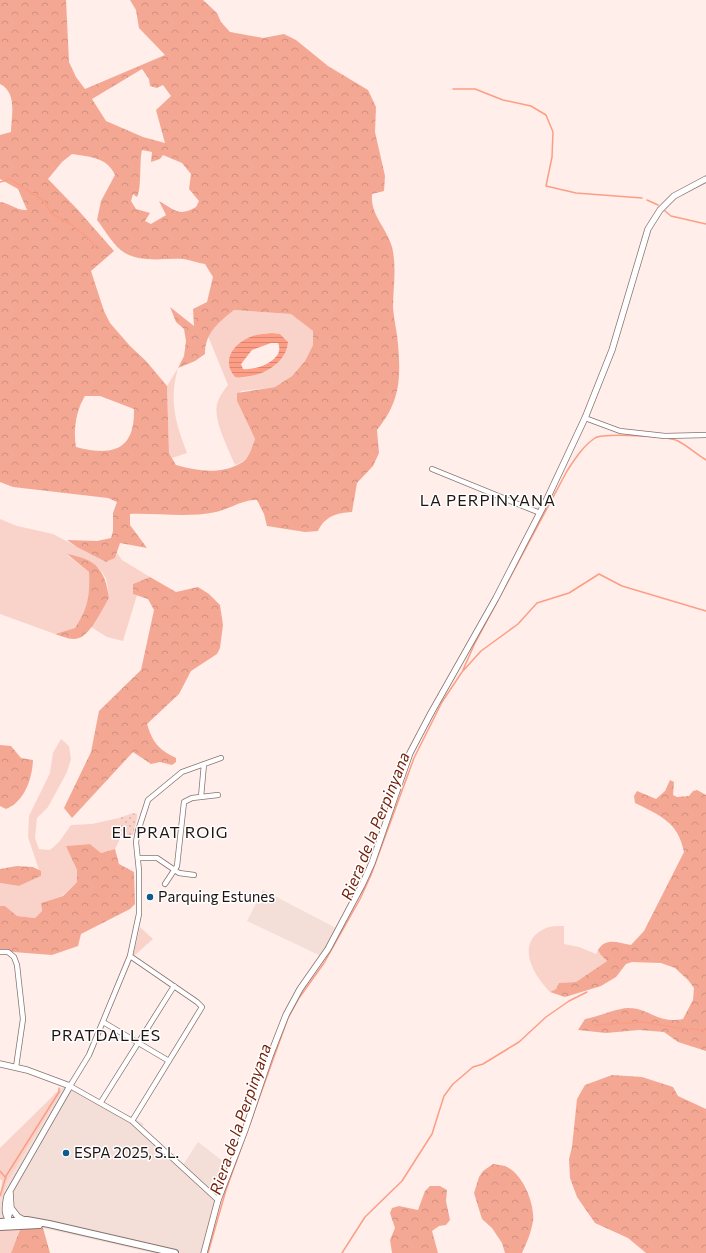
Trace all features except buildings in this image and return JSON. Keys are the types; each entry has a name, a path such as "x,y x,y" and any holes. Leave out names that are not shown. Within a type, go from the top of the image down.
{"main road":[{"path":"0,1224 8,1220 24,1220 175,1253"},
{"path":"0,1224 62,1228"},
{"path":"149,1247 164,1253"}],"street":[{"path":"203,1252 218,1200 243,1137 270,1056 288,1010 300,989 328,949 362,885 372,863 410,753 496,598 540,513 586,418 612,350 648,229 660,210 674,196 706,179"},
{"path":"586,418 620,431 665,436 706,435"},
{"path":"432,469 540,513"},
{"path":"0,1218 5,1209 10,1190 89,1055 130,956 138,914 138,858 136,842 148,800 176,776 221,758"},
{"path":"201,797 204,764"},
{"path":"165,884 177,866 184,802 186,800 218,795"},
{"path":"138,858 157,858 179,873 194,875"},
{"path":"0,952 8,952 14,957 17,965 23,1019 16,1067"},
{"path":"130,956 202,1007 132,1121"},
{"path":"101,1102 174,986"},
{"path":"103,1022 169,1061"},
{"path":"0,1064 16,1067 70,1086 101,1102 132,1121 218,1200"},
{"path":"8,1220 11,1208 10,1190"},
{"path":"11,1208 18,1217 24,1220"},
{"path":"5,1209 8,1220 12,1223 32,1225"}],"shaded area":[{"path":"234,310 291,314 313,331 313,345 305,361 292,376 275,387 241,391 237,401 255,439 246,458 235,465 217,416 216,408 218,401 228,385 208,336 216,325","holes":["272,333 280,334 288,342 282,358 276,364 269,369 252,376 235,377 231,371 230,360 239,344 255,335"]},
{"path":"272,333 280,334 288,342 282,358 269,369 261,373 252,376 235,377 229,365 229,359 234,349 250,337","holes":["271,343 278,343 278,355 274,359 255,368 243,369 241,364 252,350"]},
{"path":"178,368 174,390 175,411 179,431 187,453 172,458 169,453 167,386"},
{"path":"0,519 17,526 53,534 106,562 115,558 117,553 122,560 150,577 133,584 133,594 137,595 123,641 107,637 91,627 109,598 107,581 95,565 79,557 67,555 89,572 88,602 75,628 55,634 0,614"},
{"path":"61,739 69,746 71,759 67,772 48,807 37,818 35,838 39,849 50,850 59,842 71,825 92,824 119,818 122,835 115,849 101,853 90,844 67,846 77,870 77,882 62,896 41,903 42,911 35,918 16,916 5,906 0,906 0,883 19,886 41,876 28,837 29,816 50,773 53,753"},
{"path":"133,813 137,814 137,818 133,835 122,835 119,818"},
{"path":"263,890 336,928 321,956 247,921"},
{"path":"564,926 564,944 579,947 596,954 598,950 607,961 576,982 560,983 556,989 550,992 533,968 529,950 531,942 536,934 548,927"},
{"path":"140,927 153,939 135,955 133,955"},
{"path":"74,1086 144,1124 142,1127 183,1165 198,1142 233,1169 219,1210 209,1253 153,1253 43,1228 0,1222 0,1205 7,1183 61,1093 61,1088"},
{"path":"61,1088 61,1093 7,1183 0,1205 2,1181 0,1179 0,1148"},
{"path":"21,1227 11,1253 0,1253 0,1229"}],"green space":[{"path":"0,0 66,0 69,62 76,77 85,89 165,55 139,28 136,10 130,0 203,0 217,13 221,22 230,32 263,38 284,34 296,40 328,66 368,90 376,107 375,132 385,176 384,191 372,194 372,202 376,215 390,240 392,247 395,270 393,308 398,340 399,379 395,400 385,420 377,430 379,453 373,466 357,483 352,512 336,514 324,522 318,531 305,532 267,526 264,514 257,500 247,501 221,511 205,514 130,514 130,525 147,548 120,543 115,558 106,562 67,540 97,541 111,538 113,531 113,513 117,502 108,498 13,487 0,482 0,202 27,210 18,189 0,179 0,135 11,132 12,106 9,93 6,88 0,84","holes":["142,69 149,79 150,86 157,88 163,85 171,96 156,110 165,143 143,137 106,121 92,99","142,150 152,152 151,162 160,159 163,155 182,163 191,174 189,189 199,201 196,207 185,212 181,212 159,201 166,215 151,224 145,221 150,213 136,209 131,201 133,194 137,197 139,193","72,154 103,161 112,169 115,175 101,201 97,220 113,243 121,250 139,258 183,259 205,264 213,277 207,302 193,309 194,326 170,307 176,322 184,329 186,341 184,356 178,368 195,361 205,354 207,340 210,334 218,324 234,310 291,314 313,331 313,345 305,361 292,376 275,387 237,393 237,401 255,439 248,456 241,463 233,467 209,471 176,465 169,453 167,386 146,361 130,346 110,323 104,311 91,271 114,251 48,179 62,162","85,396 100,396 134,409 133,423 130,434 125,442 118,448 110,450 100,451 76,447 76,421"]},
{"path":"67,554 92,562 97,567 105,580 109,598 92,627 83,636 76,639 55,634 75,628 83,614 87,602 89,572"},
{"path":"150,577 176,592 198,587 209,594 220,605 223,625 220,648 217,654 191,671 179,694 147,724 157,745 165,752 176,758 176,762 172,765 160,762 151,764 133,752 72,818 64,808 91,752 99,711 141,670 154,610 148,599 133,594 133,584"},
{"path":"0,745 11,746 21,758 33,760 29,782 23,795 18,801 6,809 0,806"},
{"path":"670,780 674,782 673,795 677,797 689,796 693,791 697,790 706,795 706,1051 678,1042 664,1032 639,1030 606,1033 578,1030 585,1019 624,1008 642,1010 660,1018 674,1020 683,1019 693,1000 694,988 675,968 661,963 632,962 626,964 616,977 601,986 565,997 550,992 556,989 559,983 576,982 607,961 598,950 605,943 617,942 631,945 644,931 684,852 681,842 673,827 660,816 635,803 634,796 637,791 656,799 665,791"},
{"path":"90,844 101,853 115,849 119,864 134,872 135,904 130,909 81,934 78,946 52,955 0,951 0,906 5,906 17,916 35,918 42,911 41,903 63,896 77,882 77,870 66,846"},
{"path":"17,866 33,867 41,871 41,876 19,886 0,883 0,869"},
{"path":"612,1075 642,1077 673,1087 678,1096 706,1109 706,1253 646,1253 628,1238 595,1223 577,1197 570,1178 569,1159 572,1147 577,1099 585,1085"},
{"path":"493,1164 505,1166 517,1175 530,1198 533,1221 522,1253 505,1253 502,1243 492,1228 482,1219 474,1193 479,1177 483,1171"},
{"path":"430,1186 440,1186 447,1190 446,1201 450,1220 446,1225 439,1226 432,1231 438,1253 392,1253 390,1240 395,1228 390,1213 392,1208 399,1206 418,1210 425,1191"},
{"path":"21,1227 43,1228 50,1253 11,1253"}],"waterway":[{"path":"453,89 475,89 503,100 531,106 546,115 553,132 552,157 546,186 576,193 642,198"},
{"path":"0,182 10,179 44,201 51,213 72,225 87,237 97,249"},
{"path":"647,200 658,205"},
{"path":"665,211 671,216 706,224"},
{"path":"463,670 474,645 567,471 591,441 601,436 623,435 672,439 682,443 706,460"},
{"name":"Riera de la Perpinyana","path":"208,1253 226,1190 288,1018 299,998 324,963 360,899 371,875 414,758 442,702 462,672 481,651 518,624 537,603 569,593 599,574 622,586 706,611"},
{"path":"342,1253 365,1217 402,1181 432,1134 444,1096 453,1084 473,1067 483,1064 519,1042 546,1017 569,1001 587,992"},
{"path":"594,1025 643,1022 678,1028 706,1030"},
{"path":"0,1196 6,1176 59,1092 59,1088"},
{"path":"0,1171 6,1178"}],"place":[{"name":"Parquing Estunes","path":"150,897"},
{"name":"ESPA 2025, S.L.","path":"66,1153"}],"district":[{"name":"LA PERPINYANA","path":"488,500"},
{"name":"EL PRAT ROIG","path":"170,832"},
{"name":"PRATDALLES","path":"106,1035"}]}
